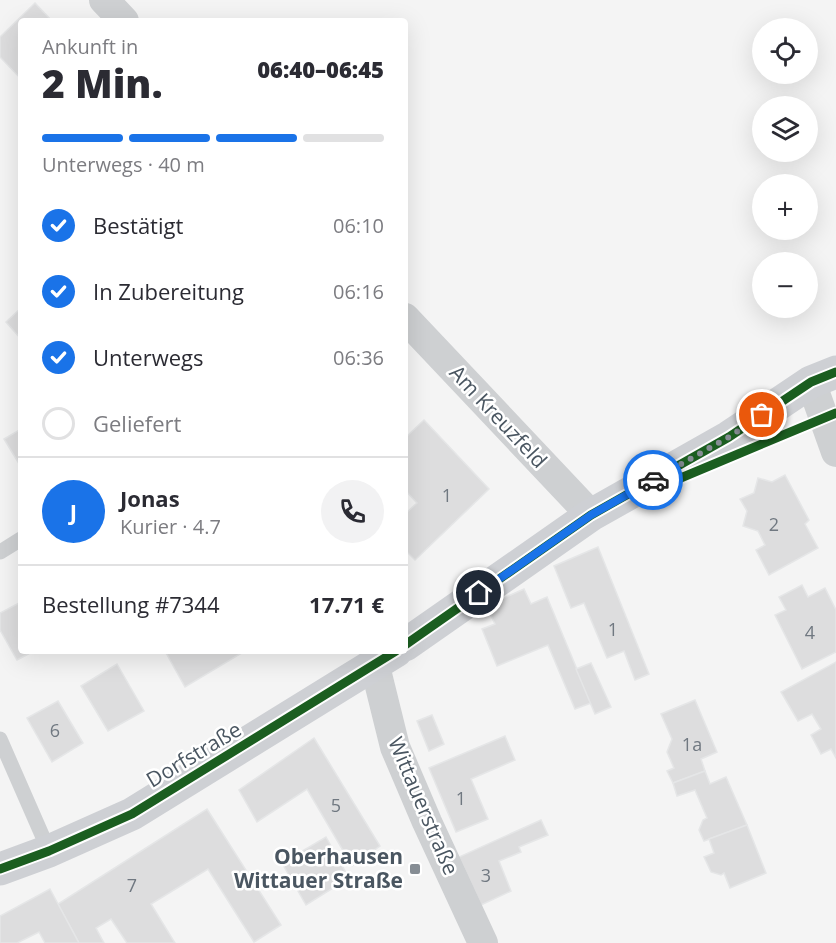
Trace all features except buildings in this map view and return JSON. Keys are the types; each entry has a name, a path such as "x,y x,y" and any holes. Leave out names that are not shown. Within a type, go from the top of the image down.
{"street":[{"path":"105,0 121,18"},
{"name":"Am Kreuzfeld","path":"408,321 591,515"},
{"path":"408,643 591,515 729,437 824,377 836,452"},
{"name":"Dorfstraße","path":"0,869 49,851 132,814 386,658"},
{"name":"Wittauerstraße","path":"386,658 395,747 483,943"}],"lane":[{"path":"0,552 18,541"},
{"path":"0,740 49,851"}],"cycle path":[{"path":"408,643 591,515 729,437 811,382 836,372"},
{"path":"652,490 836,413"},
{"path":"0,869 49,851 132,814 391,654"}],"way so far":[{"path":"653,480 729,437 762,415"}],"place":[{"name":"Oberhausen Wittauer Straße","path":"415,869"}],"route":[{"path":"479,593 591,515 653,480"}]}
